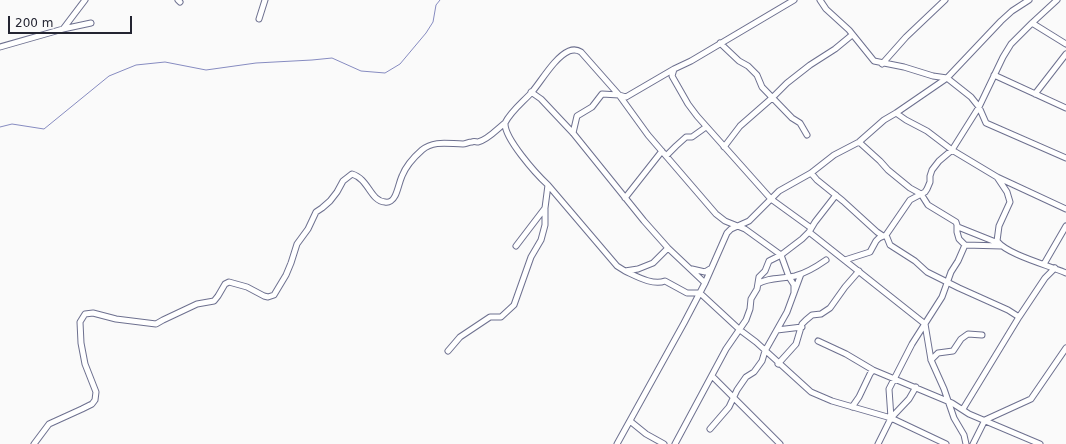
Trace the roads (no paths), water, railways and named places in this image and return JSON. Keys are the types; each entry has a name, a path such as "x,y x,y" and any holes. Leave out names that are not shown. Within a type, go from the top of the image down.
{"street":[{"path":"64,29 85,0"},
{"path":"259,20 265,0"},
{"path":"573,133 577,116 592,107 602,94 626,97 674,69 691,61 794,0"},
{"path":"820,0 826,9 852,35 874,62 904,67 933,76 947,78 968,94 979,107 986,123 1066,158"},
{"path":"882,64 906,37 945,0"},
{"path":"616,444 700,293 727,233 749,221 779,192 811,173 834,155 859,142 884,120 947,78 1001,21 1012,11 1029,0"},
{"path":"845,260 868,253 876,241 885,236 910,200 925,192 930,182 932,170 939,161 952,150 979,107 1007,50 1032,22 1057,0"},
{"path":"1032,22 1066,44"},
{"path":"0,47 91,23"},
{"path":"724,147 740,126 787,83 852,35"},
{"path":"720,44 757,75 762,87 792,118 800,124 807,135"},
{"path":"34,444 49,424 92,404 95,400 96,392 85,364 81,343 80,322 85,314 93,313 116,319 156,324 197,304 214,301 225,284 229,282 247,287 264,296 268,297 274,295 286,275 297,244 308,229 316,212 330,201 343,181 352,174 357,175 365,182 377,200 390,202 394,198 402,175 409,163 422,150 431,144 465,144 470,142 478,142 488,138 505,123 511,114 559,59 570,51 574,50 581,52 619,95 662,152 716,214 725,221 745,229 781,255 789,277 794,285 794,293"},
{"path":"1035,94 1066,54"},
{"path":"674,69 672,76 688,104 771,199 860,271 884,293 925,324 931,360 954,418 964,435 966,444"},
{"path":"994,75 1066,108"},
{"path":"531,92 541,99 573,133 625,198 668,248 705,283"},
{"path":"896,113 927,131 952,150 997,177 1066,209"},
{"path":"505,123 507,133 532,168 617,266 625,271 651,281 660,282 664,280 687,293 700,293 810,392 832,401 891,418 946,444"},
{"path":"666,156 686,137 692,137 706,126"},
{"path":"859,142 888,170 910,188 921,194 928,205 952,220 958,225 958,227 1066,273"},
{"path":"625,198 662,152"},
{"path":"811,173 817,180 877,232 885,236 893,247 915,261 927,272 1008,310 1018,317"},
{"path":"997,177 1007,192 1010,202 998,231 997,241 1001,245"},
{"path":"448,350 460,337 490,316 501,316 514,305 530,257 541,240 548,185"},
{"path":"675,444 726,349 740,330 748,314 751,299 757,289 759,277 765,271 769,261 781,255 810,230 836,195"},
{"path":"516,246 545,208"},
{"path":"1044,264 1066,226"},
{"path":"958,227 958,236 965,244 1001,245"},
{"path":"891,418 889,389 910,349 942,297 947,282 965,244"},
{"path":"625,271 638,269 653,263 668,248"},
{"path":"758,284 763,280 801,274 816,267 826,260"},
{"path":"963,410 1018,317 1045,278 1055,268"},
{"path":"691,269 705,272 710,269"},
{"path":"778,364 796,344 806,320 812,314 821,314 830,308 860,271"},
{"path":"710,429 729,407 733,397 746,377 754,372 762,362 765,351 787,312 801,274"},
{"path":"778,330 802,327"},
{"path":"931,360 938,353 953,351 961,339 968,334 982,335"},
{"path":"818,341 846,354 873,370 948,401 969,414 1040,444"},
{"path":"973,444 985,420 1031,399 1066,348"},
{"path":"852,407 873,370"},
{"path":"712,376 780,444"},
{"path":"878,444 891,418 908,399 916,387"},
{"path":"630,421 646,434 664,444"}],"waterway":[{"path":"0,127 12,124 44,129 109,76 136,65 165,62 206,70 256,63 332,58 361,71 385,73 400,64 426,33 433,22 436,5 440,0"}]}
